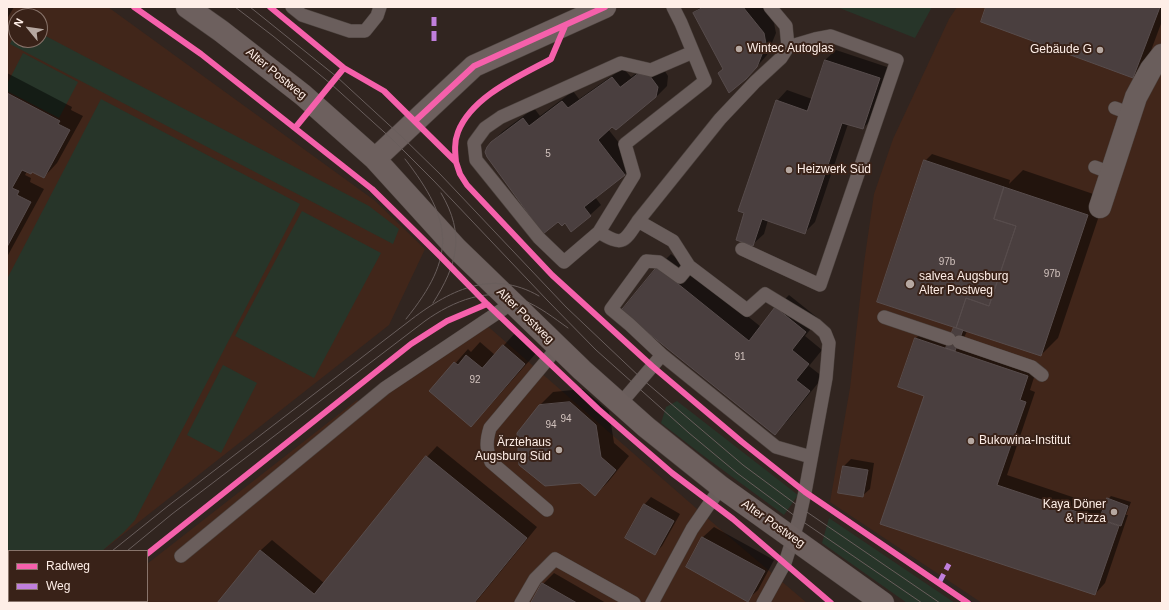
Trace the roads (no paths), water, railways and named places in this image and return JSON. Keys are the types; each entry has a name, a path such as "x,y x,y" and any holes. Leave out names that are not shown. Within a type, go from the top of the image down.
{"street":[{"name":"Alter Postweg","path":"187,7 221,31 303,95 375,158 456,248 558,347 652,432 721,487 794,538 873,600"},
{"path":"375,158 474,66 604,7"},
{"path":"1100,207 1103,170 1123,111 1140,90 1151,69 1162,55"}],"lane":[{"path":"292,7 302,14 350,31 365,30 376,16 380,7"},
{"path":"673,7 693,52 705,81 625,144 634,175 599,232 564,262 539,238 476,160 474,143 484,128 501,117 621,62 651,70 693,52"},
{"path":"599,232 612,240 619,241 626,238 720,119 755,82 781,58 788,47 786,26 770,7"},
{"path":"742,249 820,285 897,60 831,36 788,47"},
{"path":"638,221 673,241 689,266 747,310 765,294 807,319 825,334 829,343 826,378 805,492 794,538 785,563 763,603"},
{"path":"689,266 680,277 658,262 646,261 611,309 662,355 776,447 811,457"},
{"path":"181,556 385,388 512,303"},
{"path":"884,317 1032,367 1042,375"},
{"path":"548,510 491,462 487,450 486,440 490,428 558,347"},
{"path":"620,404 662,355"},
{"path":"652,603 692,529 721,487"},
{"path":"521,603 535,579 555,559 634,603"}],"tram line":[{"path":"235,7 331,84 394,141 596,350 689,433 737,473 799,519 922,603"},
{"path":"250,7 337,77 400,135 440,174 566,307 642,379 743,465 801,508 940,603"},
{"path":"405,159 433,201 440,220 443,239 441,257 434,276 423,297 406,319"},
{"path":"433,303 448,276 453,263 455,250 456,236 454,223 449,208 441,193"},
{"path":"113,550 168,506 408,322 439,301 470,287 487,284 504,284 521,288 539,296"},
{"path":"128,550 172,514 425,321 447,307 484,295 510,296 535,306 568,328"}],"place":[{"name":"Wintec Autoglas","path":"739,49"},
{"name":"Gebäude G","path":"1100,50"},
{"name":"Heizwerk Süd","path":"789,170"},
{"name":"salvea Augsburg Alter Postweg","path":"910,284"},
{"name":"Bukowina-Institut","path":"971,441"},
{"name":"Ärztehaus Augsburg Süd","path":"559,450"},
{"name":"Kaya Döner & Pizza","path":"1114,512"}]}
